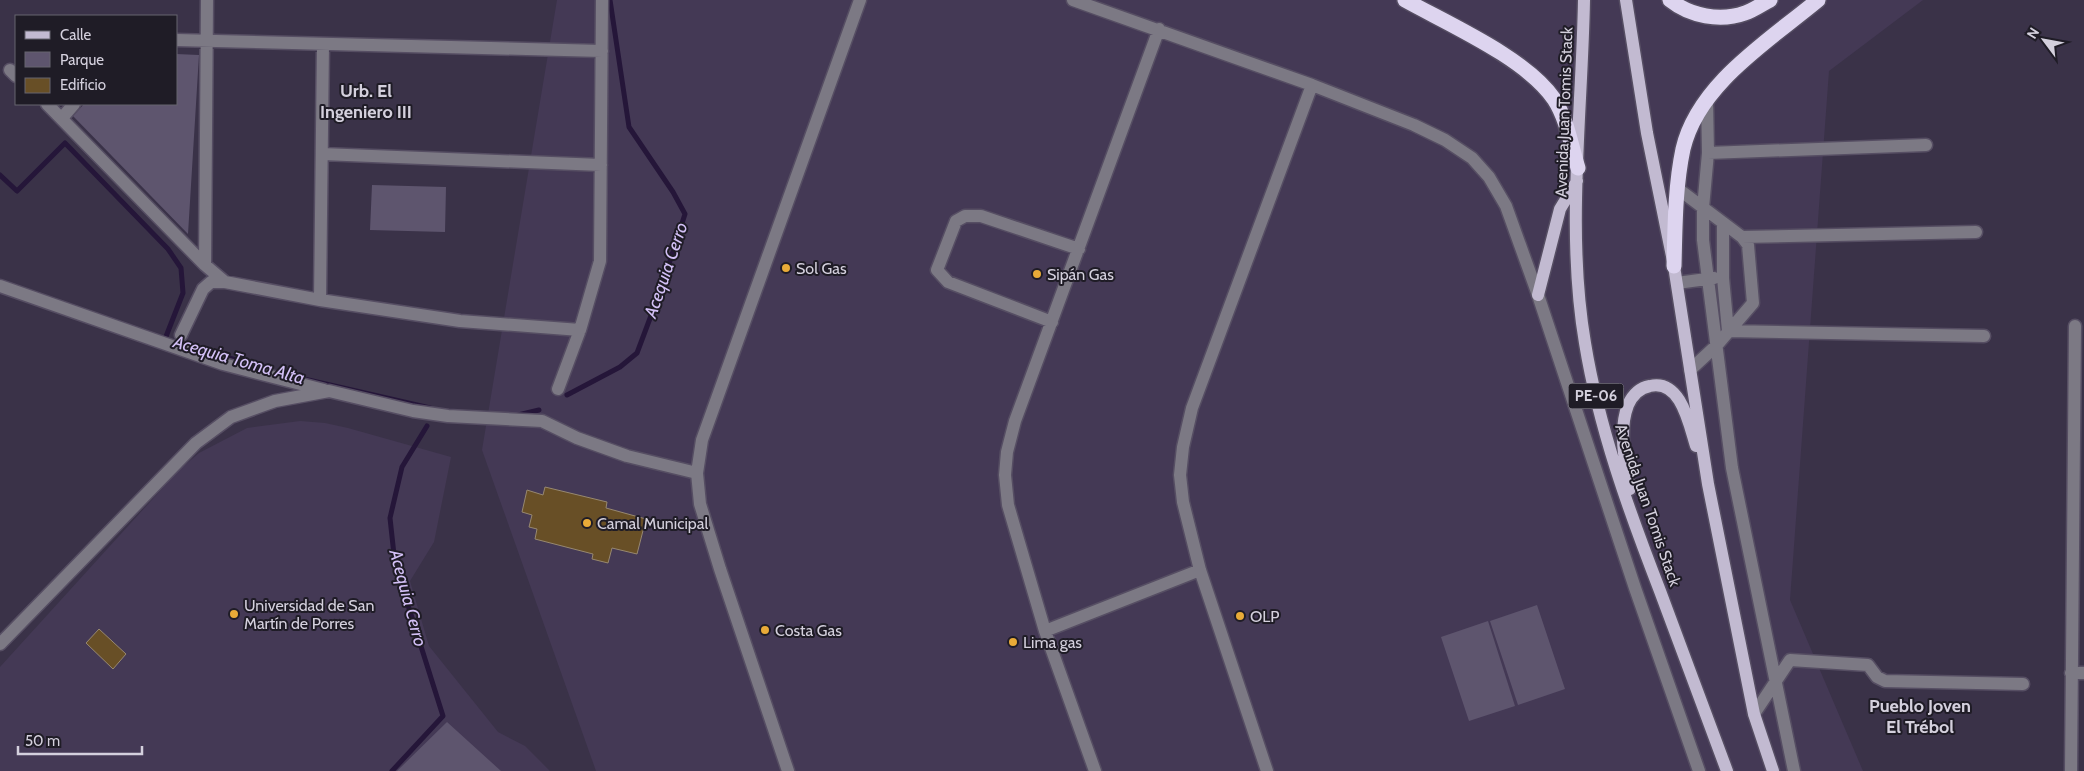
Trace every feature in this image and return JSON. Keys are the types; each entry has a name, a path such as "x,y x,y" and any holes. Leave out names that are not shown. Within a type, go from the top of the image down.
{"highway":[{"path":"1405,0 1504,56 1540,83 1554,100 1565,120 1577,174"},
{"path":"1670,0 1695,14 1714,18 1745,14 1770,0"},
{"path":"1674,266 1677,188 1684,148 1706,99 1732,71 1818,0"}],"main road":[{"name":"Avenida Juan Tomis Stack","path":"1584,0 1577,174 1577,270 1585,343 1604,428 1637,531 1727,771"},
{"path":"1626,0 1647,132 1677,283 1708,484 1754,714 1773,771"},
{"path":"1538,295 1560,209 1577,174"},
{"path":"1637,531 1623,446 1624,423 1628,406 1634,395 1643,387 1656,384 1666,387 1677,395 1684,410 1708,484"}],"street":[{"path":"205,265 207,0"},
{"path":"558,389 580,330 600,261 602,0"},
{"path":"788,771 700,504 697,473 702,440 860,0"},
{"path":"1073,0 1312,85 1414,125 1445,140 1472,158 1489,177 1506,206 1538,295 1635,588 1699,771"},
{"path":"1095,771 1045,631 1008,506 1005,475 1007,452 1015,421 1159,29"},
{"path":"178,40 602,51"},
{"path":"320,300 323,44"},
{"path":"1267,771 1200,570 1183,502 1180,475 1183,447 1192,408 1312,85"},
{"path":"1706,99 1708,153 1703,208 1703,240 1707,279 1732,468 1794,771"},
{"path":"48,105 205,265 225,282"},
{"path":"62,118 73,105"},
{"path":"1708,153 1926,145"},
{"path":"322,154 601,165"},
{"path":"1677,188 1742,237 1748,245 1753,303 1717,345 1690,370"},
{"path":"1052,322 948,282 937,270 956,221 965,216 981,216 1078,249"},
{"path":"1723,223 1723,278 1728,331"},
{"path":"1742,237 1976,232"},
{"path":"1677,283 1723,278"},
{"path":"181,335 203,289 211,282 225,282 320,300 460,321 580,330"},
{"path":"0,286 223,364 413,410 448,416 542,421 577,438 627,456 697,473"},
{"path":"2071,771 2078,673 2079,400 2075,326"},
{"path":"1728,331 1984,336"},
{"path":"0,644 196,443 231,418 275,401 329,391"},
{"path":"1045,631 1200,570"},
{"path":"1754,714 1790,660 1868,665 1877,677 1885,681 2023,684"}],"shaded area":[{"path":"557,0 1923,0 1829,71 1790,600 1863,771 596,771 482,450"},
{"name":"Universidad de San Martín de Porres","path":"300,421 325,423 348,428 451,457 434,542 410,581 429,646 498,732 525,746 550,771 0,771 0,667 179,470 199,453 247,428"}],"green space":[{"path":"178,54 199,55 188,234 73,116 83,105 178,105"},
{"path":"372,185 446,187 445,232 370,230"},
{"path":"1537,605 1565,689 1518,705 1490,621"},
{"path":"1488,621 1515,706 1469,721 1441,637"},
{"path":"447,722 501,771 397,771"}],"building":[{"name":"Camal Municipal","path":"545,487 607,502 606,508 646,519 637,554 612,548 608,563 592,559 593,554 535,539 537,529 529,527 532,515 522,512 527,490 543,495"},
{"path":"99,629 126,654 113,669 86,643"}],"waterway":[{"name":"Acequia Cerro","path":"567,395 620,367 637,353 661,289 685,214 673,192 629,127 610,0"},
{"name":"Acequia Toma Alta","path":"0,175 17,191 65,143 168,249 181,268 183,293 165,339 168,340"},
{"name":"Acequia Toma Alta","path":"193,347 262,368"},
{"name":"Acequia Toma Alta","path":"304,379 430,408"},
{"name":"Acequia Cerro","path":"518,415 539,410"},
{"name":"Acequia Cerro","path":"392,771 443,716 395,564 390,518 402,467 427,426"}],"place":[{"name":"Sol Gas","path":"786,268"},
{"name":"Sipán Gas","path":"1037,274"},
{"name":"Camal Municipal","path":"587,523"},
{"name":"Universidad de San Martín de Porres","path":"234,614"},
{"name":"OLP","path":"1240,616"},
{"name":"Costa Gas","path":"765,630"},
{"name":"Lima gas","path":"1013,642"}],"district":[{"name":"Urb. El Ingeniero III","path":"366,101"},
{"name":"Pueblo Joven El Trébol","path":"1920,716"}]}
